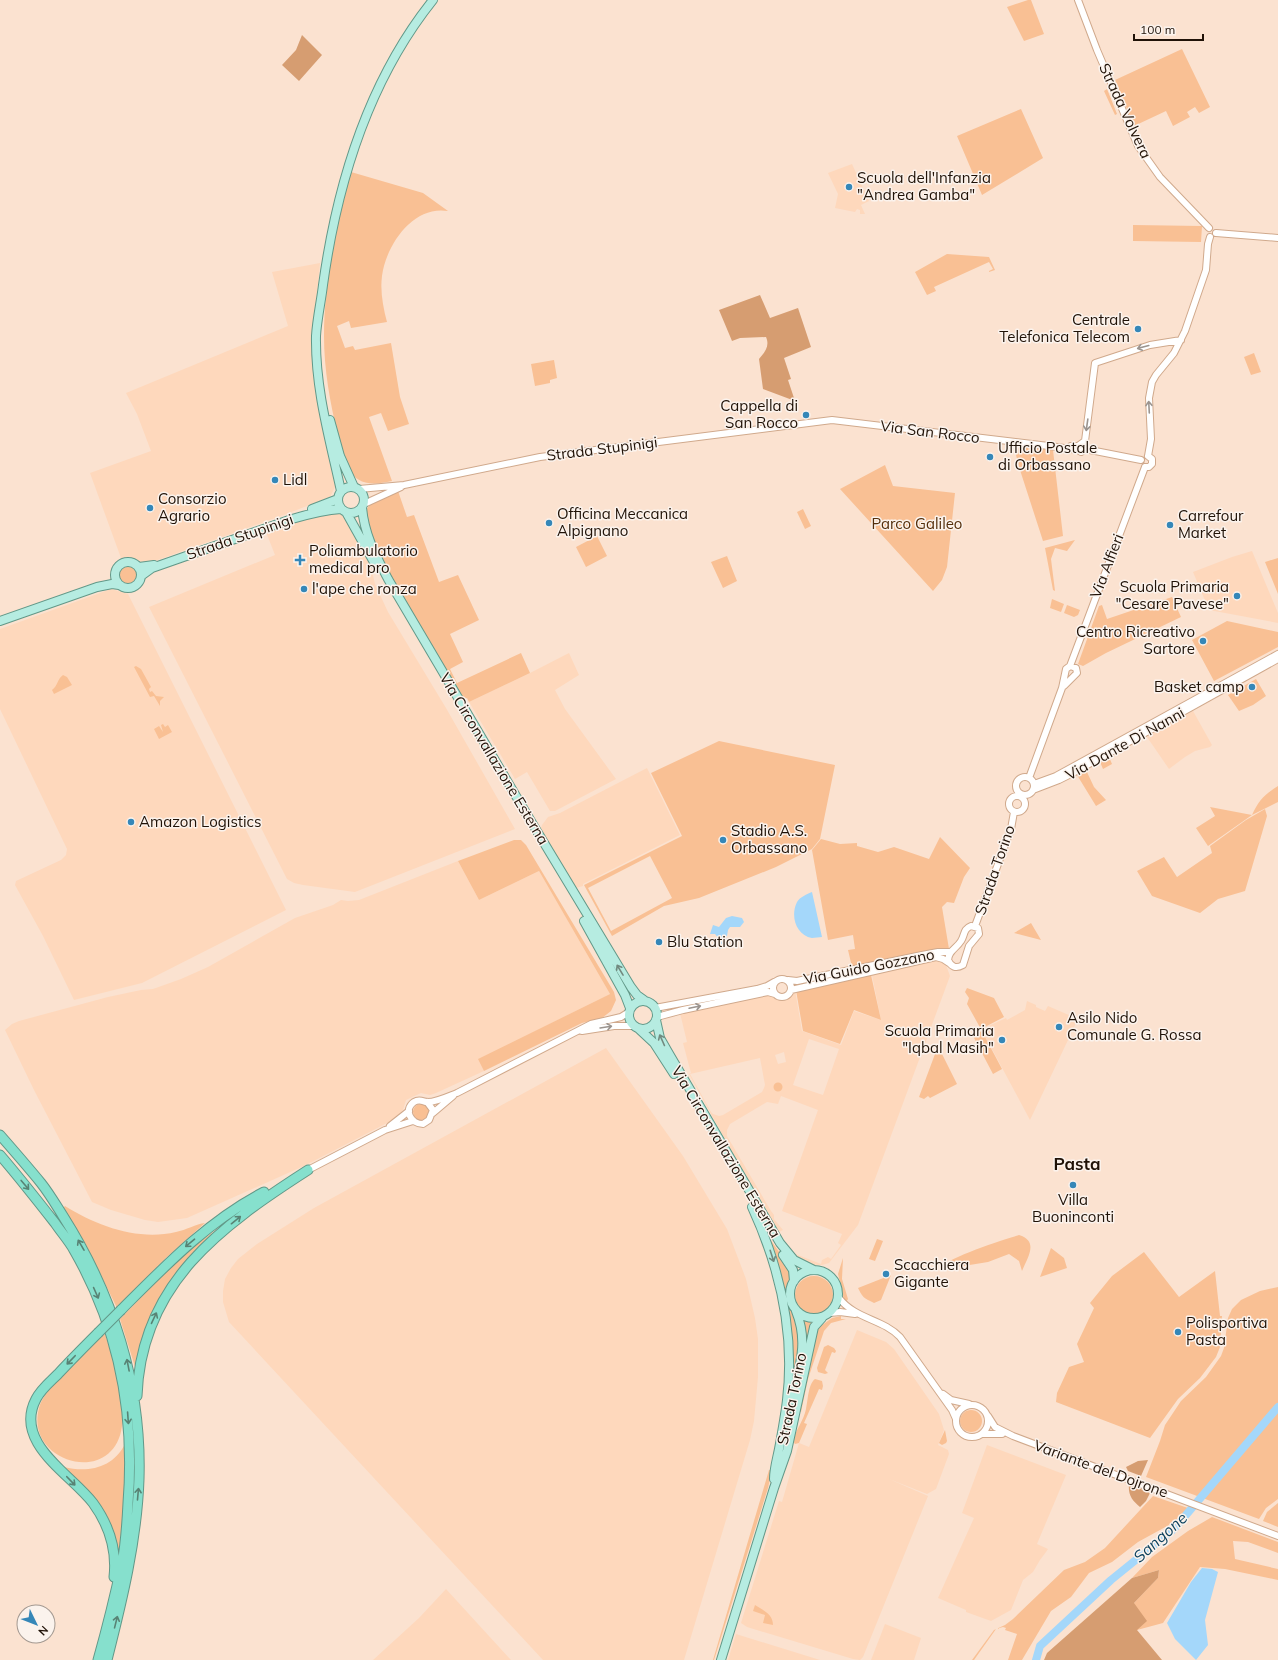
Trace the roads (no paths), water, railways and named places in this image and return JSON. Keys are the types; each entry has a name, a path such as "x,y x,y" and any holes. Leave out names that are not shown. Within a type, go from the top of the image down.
{"highway":[{"path":"0,1135 42,1184 81,1244 97,1276 108,1300 119,1332 137,1411"},
{"path":"0,1155 34,1195 74,1248 101,1304 118,1361 127,1405 130,1447 130,1478 126,1538 110,1616 98,1660"},
{"path":"110,1616 115,1569 115,1558 111,1539 105,1523 92,1502 44,1453 33,1436 31,1421 33,1406 40,1393 98,1332 189,1244 232,1211 256,1196 308,1170"},
{"path":"107,1660 129,1566 139,1479 137,1411 138,1373 144,1346 153,1319 173,1284 192,1260 260,1200 308,1170"}],"main road":[{"name":"Via Circonvallazione Esterna","path":"433,0 400,48 378,90 360,132 348,167 337,208 326,268 316,337 324,416 339,495 344,511 414,634 585,922 625,995 629,1010 629,1020 654,1043 672,1070 752,1207 792,1267 794,1281"},
{"name":"Via Circonvallazione Esterna","path":"321,304 324,382 329,414 340,456 356,488 364,495 363,521 370,544 388,579 630,987 637,995 653,1004 660,1038 780,1243 794,1260 814,1270"},
{"path":"339,495 347,487 356,488"},
{"name":"Strada Stupinigi","path":"97,587 110,578 114,574 117,566 123,562 133,562 139,567 152,566 339,495"},
{"path":"344,511 355,513 363,505"},
{"name":"Strada Stupinigi","path":"0,621 97,587 112,584 125,588 133,587 139,582 141,576 152,568 292,519 312,513 344,511"},
{"path":"139,567 141,576"},
{"path":"114,574 119,585"},
{"path":"629,1010 637,1002 644,1000"},
{"path":"637,1027 651,1026 656,1019"},
{"path":"752,1207 774,1260 788,1324 790,1363 788,1391 774,1473 774,1488"},
{"path":"814,1270 822,1271 833,1278 838,1289 839,1298 837,1304 830,1313 822,1318 809,1318 796,1311 790,1295 794,1281 800,1274 814,1270"},
{"name":"Strada Torino","path":"774,1488 803,1346 803,1332 796,1311"},
{"name":"Strada Torino","path":"721,1660 788,1445 814,1327 822,1318"}],"street":[{"name":"Strada Volvera","path":"1078,0 1097,50 1138,146 1157,174 1208,228"},
{"path":"1148,456 1151,445 1149,398 1152,382 1174,353 1181,340 1206,270 1210,237 1206,233 1208,228 1214,228 1216,233"},
{"path":"1210,237 1214,236 1216,233 1278,238"},
{"path":"1081,448 1085,441 1095,363 1144,347 1181,340"},
{"name":"Via San Rocco","path":"802,424 844,420 1058,447 1065,445 1141,460"},
{"name":"Strada Stupinigi","path":"356,488 404,485 540,457 802,424"},
{"path":"1144,456 1148,456 1152,459 1152,464 1150,467 1145,467 1141,460 1144,456"},
{"name":"Via Alfieri","path":"1070,666 1145,467"},
{"name":"Strada Stupinigi","path":"363,505 404,485"},
{"name":"Via Dante Di Nanni","path":"1034,787 1278,654"},
{"name":"Via Dante Di Nanni","path":"1034,787 1059,780 1278,659"},
{"path":"1070,666 1074,666 1078,671 1076,676 1069,676 1066,669 1070,666"},
{"path":"1025,797 1030,794 1034,787 1029,778 1062,688 1069,676"},
{"path":"1017,794 1016,786 1018,782 1022,778 1029,778"},
{"path":"1017,794 1025,797"},
{"path":"1017,794 1009,803 1010,808 1014,812 1020,812 1025,809 1025,797"},
{"name":"Strada Torino","path":"950,963 958,968 963,965 969,946 978,934 979,931 975,926 1011,828 1014,812"},
{"path":"950,963 948,957 950,952 960,942 966,928 975,926"},
{"name":"Via Guido Gozzano","path":"788,980 796,981 938,952 950,952"},
{"name":"Via Guido Gozzano","path":"791,990 936,957 950,963"},
{"path":"655,1008 767,986 781,978 788,980 791,985 791,990 786,996 780,997 768,992 683,1010 656,1019"},
{"path":"774,982 772,988 775,994"},
{"path":"427,1102 457,1093 596,1022 621,1017 629,1010"},
{"path":"578,1031 614,1026 637,1027"},
{"path":"409,1111 410,1117 413,1121 420,1124 426,1122 433,1113 457,1093"},
{"path":"385,1130 409,1111 410,1107 415,1101 423,1100 427,1102 432,1107 433,1113"},
{"path":"308,1170 385,1130 413,1121"},
{"path":"839,1298 846,1307 861,1316 886,1326 896,1333 910,1349 952,1410 959,1431 965,1436 974,1437 982,1434 987,1427 988,1416 983,1408 978,1405 951,1400 939,1391"},
{"path":"830,1313 840,1312 861,1316"},
{"path":"956,1419 960,1409 969,1404"},
{"name":"Variante del Dojrone","path":"988,1416 995,1427 1013,1436 1278,1536"},
{"name":"Variante del Dojrone","path":"982,1434 996,1433 1013,1436"}],"water":[{"path":"812,892 822,937 812,938 806,936 798,929 794,919 795,907 798,900"},
{"path":"732,916 742,918 744,922 740,927 730,927 727,936 723,937 730,943 720,949 716,943 720,940 715,934 710,934 713,925 719,927 726,918"},
{"path":"1202,1568 1212,1569 1218,1572 1205,1620 1208,1645 1196,1660 1175,1639 1167,1623 1191,1582"}],"waterway":[{"name":"Sangone","path":"1036,1660 1040,1646 1111,1580 1174,1529 1278,1407"}],"place":[{"name":"Scuola dell'Infanzia \"Andrea Gamba\"","path":"849,187"},
{"name":"Centrale Telefonica Telecom","path":"1138,329"},
{"name":"Cappella di San Rocco","path":"806,415"},
{"name":"Ufficio Postale di Orbassano","path":"990,457"},
{"name":"Lidl","path":"275,480"},
{"name":"Consorzio Agrario","path":"150,508"},
{"name":"Officina Meccanica Alpignano","path":"549,523"},
{"name":"Carrefour Market","path":"1170,525"},
{"name":"Poliambulatorio medical pro","path":"300,560"},
{"name":"l'ape che ronza","path":"304,589"},
{"name":"Scuola Primaria \"Cesare Pavese\"","path":"1237,596"},
{"name":"Centro Ricreativo Sartore","path":"1203,641"},
{"name":"Basket camp","path":"1252,687"},
{"name":"Amazon Logistics","path":"131,822"},
{"name":"Stadio A.S. Orbassano","path":"723,840"},
{"name":"Blu Station","path":"659,942"},
{"name":"Asilo Nido Comunale G. Rossa","path":"1059,1027"},
{"name":"Scuola Primaria \"Iqbal Masih\"","path":"1002,1040"},
{"name":"Villa Buoninconti","path":"1073,1185"},
{"name":"Scacchiera Gigante","path":"886,1274"},
{"name":"Polisportiva Pasta","path":"1178,1332"}],"district":[{"name":"Pasta","path":"1077,1164"}],"park label":[{"name":"Parco Galileo","path":"917,524"}]}
